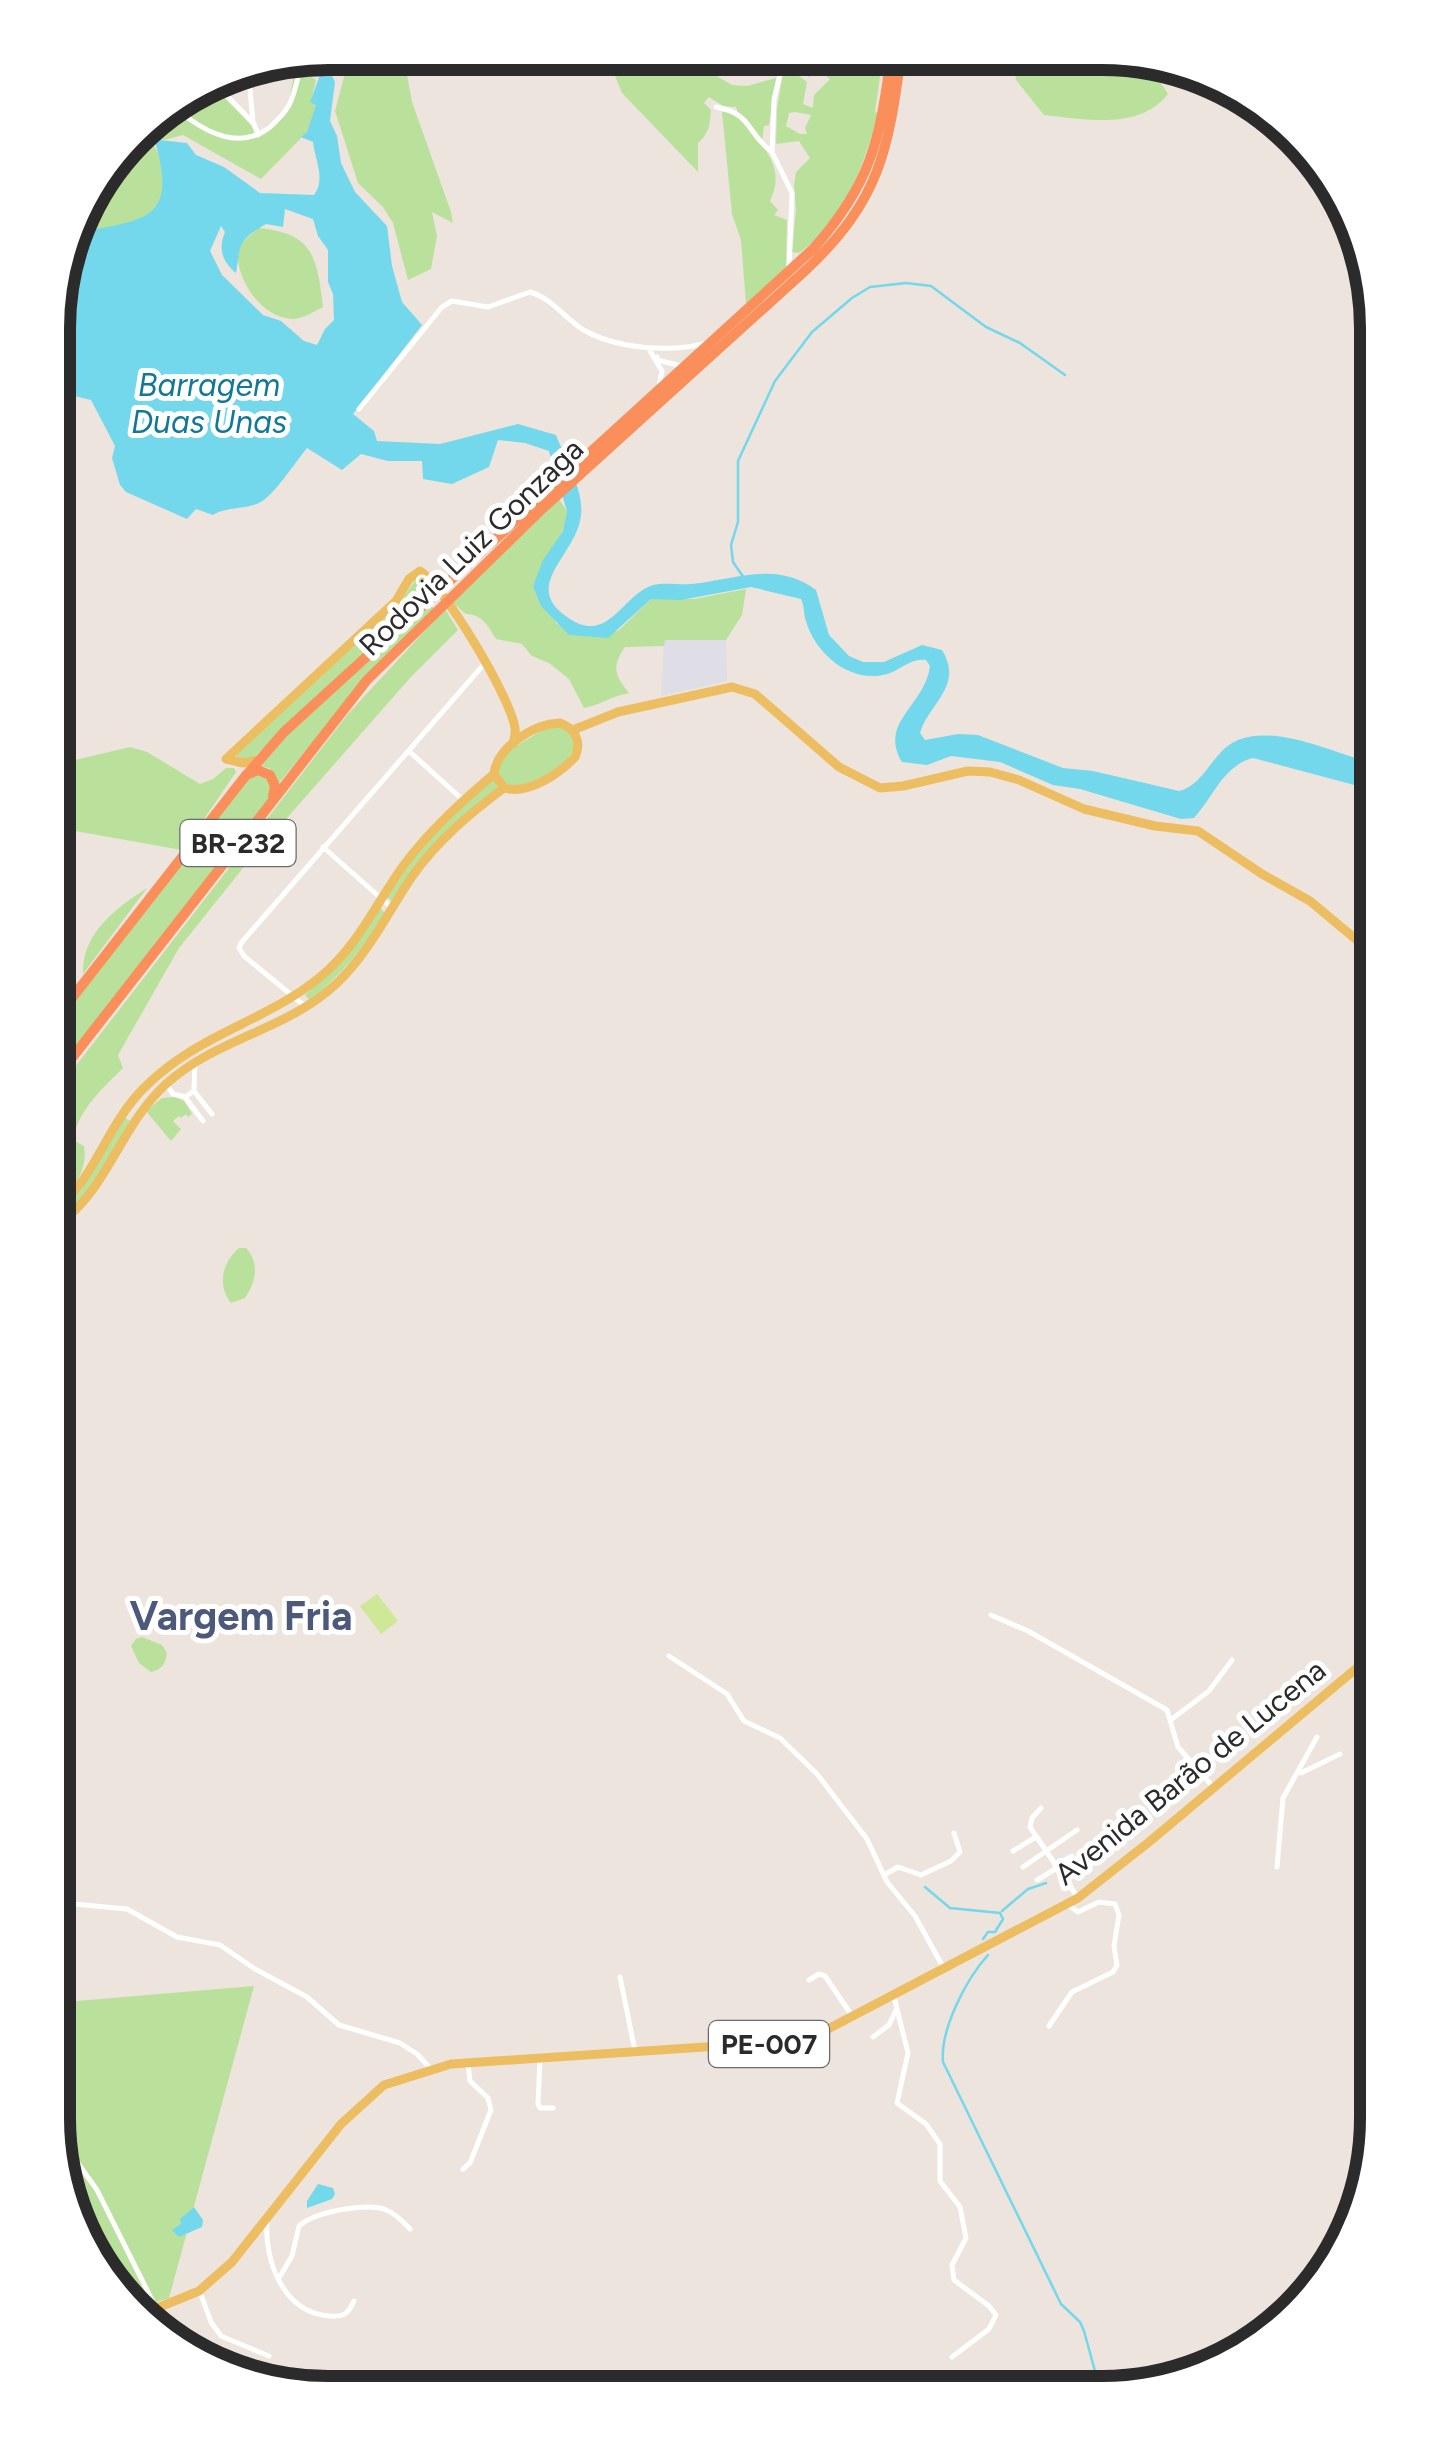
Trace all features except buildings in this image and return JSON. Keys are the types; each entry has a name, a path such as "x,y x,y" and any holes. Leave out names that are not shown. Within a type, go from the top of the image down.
{"highway":[{"name":"Rodovia Luiz Gonzaga","path":"70,1000 258,760 421,605 456,582 540,506 835,224 864,180 879,136 889,70"},
{"name":"Rodovia Luiz Gonzaga","path":"580,468 844,232 874,184 885,154 900,70"},
{"name":"Rodovia Luiz Gonzaga","path":"70,1060 366,680 432,614 456,582"},
{"path":"241,781 254,771 270,775 275,786 271,801"}],"main road":[{"path":"226,759 396,600 415,573 424,572 454,611 485,664 515,726 513,744"},
{"path":"70,1194 82,1182 124,1111 158,1074 188,1051 295,996 344,954 418,848 494,774 501,752 554,722 572,730 618,712 732,687 755,694 839,767 880,788 968,771 990,772 1019,780 1084,810 1198,831 1310,901 1360,943"},
{"path":"515,726 532,732"},
{"path":"70,1213 84,1202 134,1120 166,1084 195,1062 306,1007 347,973 413,875 450,832 504,788 524,790 570,762 578,749 572,730"},
{"path":"226,759 243,763 258,760"},
{"path":"226,759 236,768 241,781"},
{"path":"494,774 504,788"},
{"name":"Avenida Barão de Lucena","path":"158,2311 199,2291 232,2262 354,2108 384,2085 430,2068 468,2063 808,2040 1078,1898 1359,1666"}],"street":[{"path":"772,152 774,100 781,70"},
{"path":"184,114 208,130 233,138 258,136 288,108 298,72"},
{"path":"250,83 258,136"},
{"path":"224,93 254,124"},
{"path":"716,108 734,110 746,120 772,152 792,193 789,269"},
{"path":"359,409 442,307 452,301 488,307 530,292 547,300 583,329 648,348 710,342"},
{"path":"648,348 662,372 658,390"},
{"path":"657,349 657,360"},
{"path":"657,360 684,366"},
{"path":"306,1007 244,956 239,948 244,938 485,664"},
{"path":"409,751 463,800"},
{"path":"322,847 392,908"},
{"path":"247,1019 252,1032"},
{"path":"151,1101 162,1094 173,1094 185,1097 201,1118 210,1111 194,1090 195,1062"},
{"path":"158,1074 173,1094"},
{"path":"185,1097 194,1090"},
{"path":"124,1111 134,1120"},
{"path":"992,1615 1162,1707 1172,1719 1178,1747 1214,1788"},
{"path":"669,1656 727,1694 744,1720 780,1738 818,1774 868,1839 890,1888 915,1916 944,1970"},
{"path":"1172,1719 1209,1691 1232,1660"},
{"path":"1277,1867 1283,1798 1317,1738"},
{"path":"1298,1774 1340,1754"},
{"path":"1041,1808 1030,1824 1078,1898"},
{"path":"1023,1867 1076,1830"},
{"path":"884,1874 898,1868 921,1875 951,1861 960,1852 954,1833"},
{"path":"1013,1851 1036,1838"},
{"path":"1038,1880 1072,1856"},
{"path":"1049,2026 1072,1992 1112,1972 1117,1964 1114,1946 1119,1915 1115,1904 1099,1902 1078,1912 1067,1904"},
{"path":"70,1904 127,1909 177,1937 220,1945 255,1970 308,1997 339,2024 400,2044 430,2068"},
{"path":"809,1980 819,1974 825,1976 854,2019"},
{"path":"620,1977 635,2051"},
{"path":"894,1997 908,2053 897,2103 936,2136 941,2151 940,2181 962,2214 966,2244 951,2273 954,2280 990,2306 996,2316 989,2328 952,2357"},
{"path":"873,2037 889,2025 896,2008"},
{"path":"540,2058 538,2104 540,2108 553,2108"},
{"path":"463,2169 470,2164 491,2110 488,2098 470,2081 468,2063"},
{"path":"73,2156 97,2190 156,2309"},
{"path":"279,2278 292,2256 298,2226 315,2216 380,2208 410,2229"},
{"path":"268,2214 266,2248 294,2304 314,2314 344,2316 354,2302"},
{"path":"199,2291 220,2336 270,2356"}],"shaded area":[{"path":"664,640 726,640 727,681 661,696"}],"green space":[{"path":"348,70 406,70 412,102 451,212 453,223 432,212 437,236 431,269 408,280 393,223 383,207 358,183 335,111"},
{"path":"609,70 706,70 732,85 747,86 776,78 769,125 764,126 762,141 739,114 773,165 775,188 770,201 778,210 774,215 787,220 786,267 746,304 722,112 738,113 736,107 723,106 709,97 704,103 711,115 707,132 698,143 698,172 622,93"},
{"path":"784,70 796,70 807,82 803,104 813,108 814,95 830,79 822,73 808,77 809,70 881,70 875,111 878,115 859,173 829,225 799,253 792,252 794,186 796,172 810,158 799,141 776,144","holes":["789,113 811,115 805,128 807,134 786,126"]},
{"path":"1015,70 1136,72 1157,76 1168,94 1142,113 1094,120 1044,115 1016,80"},
{"path":"304,71 316,80 311,101 317,104 307,132 261,179 183,135 152,143 163,180 162,196 155,207 131,222 89,232 113,185 134,158 185,113 189,116 185,113 221,94 256,135 288,108 298,72"},
{"path":"258,228 291,235 309,250 318,274 323,307 300,318 280,317 251,293 240,270 238,246"},
{"path":"559,499 567,511 564,528 533,586 557,624 618,631 651,599 694,599 746,589 742,615 726,640 665,640 664,646 625,647 616,671 629,693 584,708 569,679 549,663 532,656 522,644 496,639 481,619 466,614 451,601"},
{"path":"418,576 424,576 434,590 255,756 237,757 236,753 407,592"},
{"path":"426,602 435,609 370,672 279,783 269,768 261,766 286,733"},
{"path":"445,609 458,630 410,678 243,868 179,948 118,1055 123,1068 80,1119 73,1140 84,1146 84,1164 70,1190 70,1073 348,714"},
{"path":"549,726 567,727 577,744 565,762 548,775 508,788 496,774 503,754"},
{"path":"130,747 147,752 200,784 226,768 234,768 236,772 189,841 253,772 271,779 270,803 70,1057 70,1007 182,850 75,831 70,837 70,761"},
{"path":"495,777 501,786 455,825 392,901 385,896 433,833"},
{"path":"147,888 83,974 84,959 94,934 112,914"},
{"path":"379,907 384,916 368,940 310,1001 305,995 343,961"},
{"path":"162,1098 184,1101 192,1114 173,1121 181,1129 171,1141 146,1111"},
{"path":"124,1117 130,1121 84,1200 70,1211 70,1201 81,1190"},
{"path":"239,1248 246,1248 250,1254 255,1273 245,1298 231,1303 223,1274"},
{"path":"377,1594 398,1621 381,1634 360,1606"},
{"path":"142,1637 162,1645 167,1653 163,1666 155,1671 139,1663 131,1646"},
{"path":"254,1986 169,2298 151,2304 123,2275 105,2247 90,2217 75,2168 70,2118 70,2002"}],"water":[{"name":"Barragem Duas Unas","path":"322,70 329,70 335,82 330,121 341,163 355,192 387,226 402,302 422,325 353,414 374,431 377,441 440,444 518,424 556,435 581,505 577,530 550,582 549,595 555,607 570,619 583,625 605,622 653,585 691,584 755,574 786,576 816,590 829,635 849,656 863,662 884,662 922,645 942,650 949,674 943,694 920,733 925,740 978,735 1063,768 1179,791 1193,784 1224,749 1238,740 1273,736 1360,759 1360,786 1253,758 1234,767 1194,818 1181,819 1080,789 1053,785 1000,762 951,756 927,765 902,762 896,736 926,680 930,666 926,660 916,660 876,676 850,671 818,646 801,599 751,587 681,600 651,599 608,638 569,635 541,606 533,586 543,560 563,531 567,511 549,451 525,443 498,440 489,467 452,484 423,479 422,461 388,461 361,454 342,470 307,448 259,503 213,515 196,509 187,519 126,492 112,458 115,446 91,400 70,398 72,294 89,231 133,221 157,205 162,190 155,142 159,140 187,143 196,155 224,167 260,193 314,195 319,176 313,142 301,137 307,132 316,105 310,102","holes":["285,209 313,219 328,250 334,320 317,345 304,341 281,321 263,315 222,275 210,251 221,226 225,232 223,254 236,273 245,239 266,224 283,227"]},
{"path":"318,2184 333,2188 335,2194 332,2199 307,2208 307,2201"},
{"path":"194,2207 203,2220 202,2227 179,2237 172,2230"}],"waterway":[{"path":"744,578 733,562 731,545 738,522 738,461 775,381 812,332 852,298 870,287 906,283 931,286 986,327 1020,343 1065,375"},
{"path":"1002,1911 1028,1889 1046,1883"},
{"path":"925,1887 950,1908 1000,1913 1003,1919 995,1932 988,1932 983,1939"},
{"path":"988,1955 956,2005 946,2035 943,2062 1061,2304 1080,2322 1096,2376"}],"district":[{"name":"Vargem Fria","path":"241,1616"}]}
